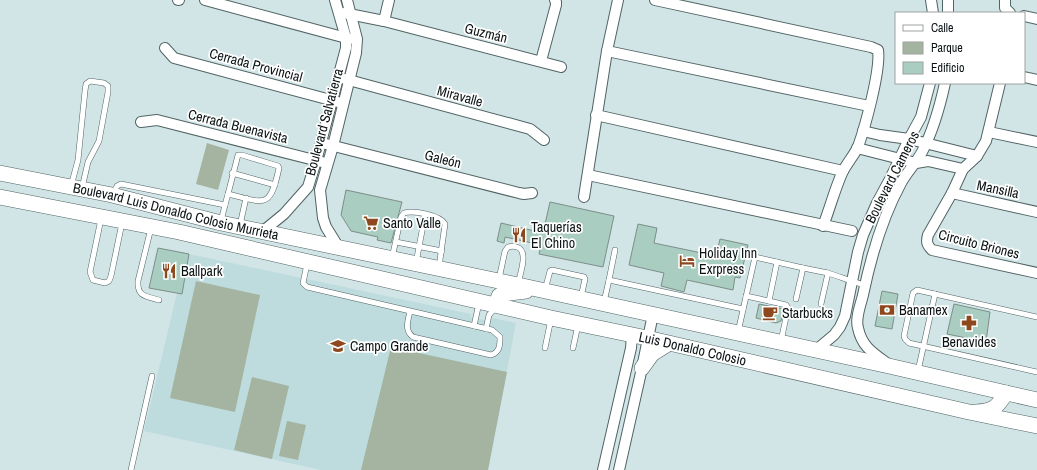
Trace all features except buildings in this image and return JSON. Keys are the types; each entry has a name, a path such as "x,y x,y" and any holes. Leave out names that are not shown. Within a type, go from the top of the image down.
{"main road":[{"name":"Boulevard Luis Donaldo Colosio Murrieta","path":"2,174 112,195 221,223 346,250"},
{"name":"Boulevard Luis Donaldo Colosio Murrieta","path":"0,197 101,218 179,232 347,271"},
{"path":"179,232 195,229 202,218"},
{"name":"Luis Donaldo Colosio","path":"346,250 540,289 1037,400"},
{"name":"Luis Donaldo Colosio","path":"347,271 479,302 647,338 969,412 1037,426"},
{"path":"447,294 474,291 478,287 481,277"},
{"path":"496,305 499,296 502,294 540,289"},
{"path":"642,368 652,354 668,344"},
{"path":"969,412 988,411 994,409 1006,393"}],"street":[{"path":"206,0 346,38 357,39"},
{"name":"Boulevard Salvatierra","path":"262,232 284,214 308,187 340,77 346,48 346,38 335,0"},
{"name":"Boulevard Salvatierra","path":"346,250 326,227 323,218 320,190 333,146 356,54 357,39 347,0"},
{"path":"384,21 390,0"},
{"path":"541,61 556,5 555,0"},
{"path":"584,197 607,51 618,0"},
{"path":"655,0 871,47 878,50 879,57 863,131 857,148 843,171 823,226"},
{"path":"932,0 933,12"},
{"path":"948,0 948,12"},
{"path":"1005,0 1005,8 1009,12"},
{"name":"Guzmán","path":"338,12 350,13 384,21 561,67"},
{"path":"1025,16 1037,19"},
{"name":"Cerrada Provincial","path":"165,48 174,58 333,100 343,104"},
{"path":"607,51 869,106"},
{"name":"Miravalle","path":"340,77 530,129 544,140"},
{"path":"1025,77 1037,80"},
{"name":"Boulevard Cameros","path":"816,350 834,335 840,326 844,316 863,235 899,158 921,117 930,84"},
{"name":"Boulevard Cameros","path":"889,366 866,348 857,326 865,285 876,238 902,181 916,163 926,144 946,84"},
{"name":"Circuito Briones","path":"1000,84 986,141 977,156 963,169 952,193 926,240 928,246 932,250 1037,273"},
{"path":"596,115 843,171"},
{"name":"Cerrada Buenavista","path":"141,122 157,120 327,163"},
{"path":"863,131 909,139 977,156"},
{"path":"989,132 1037,142"},
{"name":"Galeón","path":"321,143 519,193 532,193"},
{"path":"857,148 916,163 928,161 963,169"},
{"path":"588,175 852,231"},
{"path":"308,187 320,190"},
{"name":"Mansilla","path":"952,193 1037,212"},
{"path":"863,235 876,238"},
{"path":"619,470 653,314"},
{"path":"604,470 631,348 632,335"}],"lane":[{"path":"90,81 104,83 108,86 108,92 99,141 76,188 86,84 90,81"},
{"path":"221,223 232,173 238,155 275,164 279,168 272,194 266,200 259,202 228,194"},
{"path":"78,160 88,162"},
{"path":"232,173 275,185"},
{"path":"112,195 117,186 121,184 225,205"},
{"path":"239,227 246,198"},
{"path":"392,259 401,217 404,213 409,211 443,220 445,224 439,268"},
{"path":"416,264 425,215"},
{"path":"101,218 90,277 93,280 105,283 109,281 122,222"},
{"path":"151,227 138,280 138,287 139,292 159,300"},
{"path":"396,242 442,251"},
{"path":"498,281 505,251 508,248 515,246 521,248 524,256 518,285"},
{"path":"604,304 615,250"},
{"path":"738,333 754,257 828,273 865,285"},
{"path":"308,262 303,283 307,287 486,328 492,330 500,337 498,350 495,354 491,355 413,337 408,334 407,329 410,311"},
{"path":"769,301 777,262"},
{"path":"796,299 804,268"},
{"path":"540,289 552,270 584,277 586,280 581,298"},
{"path":"821,304 828,273"},
{"path":"609,280 743,309"},
{"path":"1037,317 917,290 913,293 904,336 909,343 1037,372"},
{"path":"917,372 935,294"},
{"path":"746,296 786,305 788,308 781,342"},
{"path":"474,326 479,302"},
{"path":"486,328 489,315 496,305"},
{"path":"545,348 551,318"},
{"path":"573,348 578,324"},
{"path":"131,470 152,376"}],"shaded area":[{"name":"Campo Grande","path":"189,254 471,314 470,317 490,321 493,318 516,323 488,470 321,470 144,431 177,293 182,294"}],"green space":[{"path":"207,143 229,150 218,190 196,184"},
{"path":"196,281 260,295 235,412 170,398"},
{"path":"391,347 507,372 488,470 361,470"},
{"path":"252,377 289,386 272,459 234,450"},
{"path":"287,421 306,425 298,460 279,456"}],"place":[{"name":"Santo Valle","path":"371,223"},
{"name":"Taquerías El Chino","path":"519,235"},
{"name":"Holiday Inn Exrpress","path":"687,261"},
{"name":"Ballpark","path":"169,271"},
{"name":"Banamex","path":"887,310"},
{"name":"Starbucks","path":"770,313"},
{"name":"Benavides","path":"969,323"},
{"name":"Campo Grande","path":"338,346"}]}
